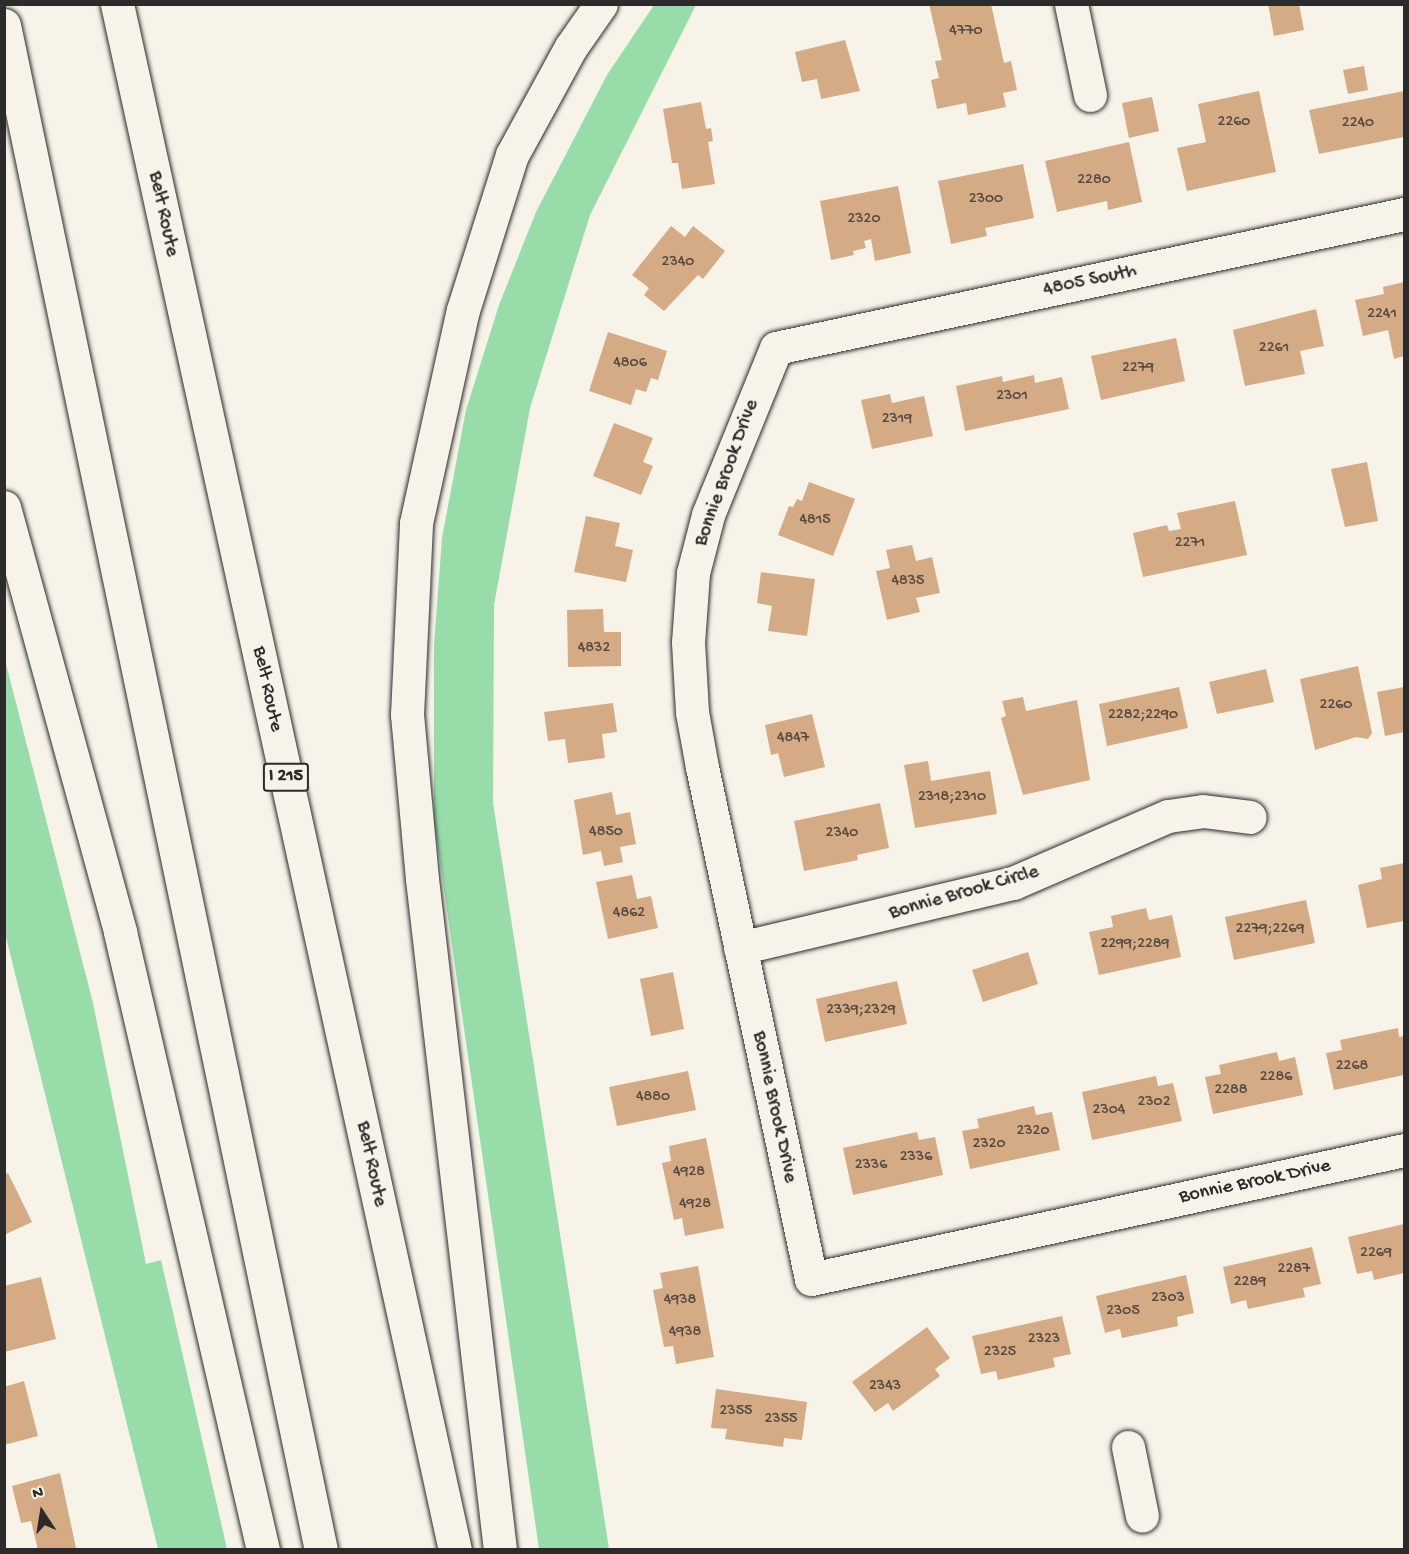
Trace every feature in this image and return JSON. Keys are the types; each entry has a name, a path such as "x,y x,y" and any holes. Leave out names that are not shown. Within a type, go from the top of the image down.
{"main road":[{"name":"Belt Route","path":"117,4 455,1550"},
{"path":"500,1550 422,879 407,715 416,523 463,310 512,155 571,47 601,4"},
{"path":"1071,4 1090,95"},
{"path":"4,24 321,1550"},
{"name":"4805 South","path":"776,348 1404,214"},
{"name":"Bonnie Brook Drive","path":"776,348 708,515 693,573 688,642 692,712 811,1278 1404,1150"},
{"path":"4,507 120,932 263,1550"},
{"name":"Bonnie Brook Circle","path":"740,948 1013,883 1168,816 1203,811 1250,817"},
{"path":"1128,1447 1142,1516"}],"green space":[{"path":"654,5 696,5 590,215 530,408 494,605 493,803 609,1549 539,1549 434,820 434,646 442,538 466,410 499,305 536,212 607,75"},
{"path":"4,656 93,1003 146,1264 161,1260 227,1549 158,1549 5,933"}],"building":[{"path":"929,4 991,4 1004,63 1011,61 1017,90 1003,93 1006,107 968,115 966,103 937,109 931,80 939,78 935,61 942,60"},
{"path":"1268,4 1299,4 1304,30 1274,36"},
{"path":"845,40 860,91 821,99 817,79 802,82 795,52"},
{"path":"1364,66 1368,90 1348,94 1343,70"},
{"path":"1259,91 1276,172 1187,191 1177,148 1206,142 1198,104"},
{"path":"1404,91 1404,137 1319,154 1309,110"},
{"path":"1152,97 1159,131 1129,138 1122,103"},
{"path":"701,102 706,129 711,128 713,141 708,142 715,184 682,189 678,163 672,163 663,109"},
{"path":"1129,142 1142,202 1108,210 1107,201 1057,212 1045,161"},
{"path":"1023,164 1034,218 985,228 987,236 951,244 938,181"},
{"path":"898,186 911,253 875,261 871,239 864,241 866,248 853,251 854,255 831,260 820,201"},
{"path":"671,226 685,237 693,226 725,251 703,279 698,275 664,311 644,295 649,288 632,275"},
{"path":"1404,282 1404,356 1394,359 1388,330 1363,336 1355,300 1384,294 1383,287"},
{"path":"1316,309 1324,346 1300,351 1305,374 1245,386 1233,330"},
{"path":"608,332 667,351 658,380 651,378 646,392 636,389 631,405 589,391"},
{"path":"1176,338 1185,381 1101,400 1091,356"},
{"path":"1034,375 1035,383 1062,377 1069,409 965,431 956,386 1002,376 1003,382"},
{"path":"890,394 892,403 924,396 933,436 872,449 861,400"},
{"path":"614,423 653,438 643,462 653,466 641,495 593,476"},
{"path":"1367,462 1378,521 1345,527 1331,469"},
{"path":"809,482 855,499 833,556 778,535 789,506 793,507 797,499 802,501"},
{"path":"1235,501 1247,555 1143,577 1133,533 1167,525 1169,531 1181,529 1177,513"},
{"path":"586,516 620,523 615,546 633,550 626,582 574,572"},
{"path":"912,545 916,561 932,557 940,593 916,598 920,612 887,620 876,571 890,568 886,550"},
{"path":"761,572 815,579 807,636 768,631 772,606 757,603"},
{"path":"603,609 604,632 621,632 621,666 568,667 567,610"},
{"path":"1358,666 1372,733 1368,739 1356,737 1315,750 1300,679"},
{"path":"1266,669 1274,702 1217,714 1209,682"},
{"path":"1179,687 1188,728 1107,746 1099,704"},
{"path":"1404,687 1404,732 1385,736 1377,692"},
{"path":"1023,697 1026,711 1077,700 1090,780 1023,795 1001,718 1006,716 1002,701"},
{"path":"613,703 617,732 602,734 605,758 568,763 565,739 548,741 544,712"},
{"path":"812,714 825,767 784,777 778,753 771,755 765,725"},
{"path":"928,761 931,781 990,771 997,814 915,828 904,765"},
{"path":"612,792 616,815 630,812 636,844 620,847 623,862 604,866 601,851 583,855 574,800"},
{"path":"880,803 889,848 857,855 858,860 804,871 794,821"},
{"path":"1404,863 1404,921 1367,928 1358,885 1382,879 1380,868"},
{"path":"632,875 637,899 651,896 658,928 608,939 596,882"},
{"path":"1306,900 1315,943 1234,960 1225,917"},
{"path":"1146,908 1149,920 1172,915 1181,957 1099,975 1089,932 1113,927 1111,916"},
{"path":"1028,952 1038,984 983,1002 972,970"},
{"path":"673,972 684,1029 651,1036 640,979"},
{"path":"897,981 907,1024 825,1042 816,999"},
{"path":"1398,1028 1399,1037 1404,1036 1404,1075 1334,1090 1326,1053 1342,1050 1340,1040"},
{"path":"1277,1052 1279,1061 1295,1057 1303,1095 1213,1114 1205,1077 1221,1074 1219,1065"},
{"path":"688,1071 696,1110 617,1126 609,1087"},
{"path":"1156,1076 1158,1086 1173,1083 1182,1121 1092,1140 1082,1092"},
{"path":"1034,1106 1036,1115 1052,1112 1060,1150 970,1169 962,1131 979,1128 977,1119"},
{"path":"917,1132 919,1140 935,1137 943,1175 853,1195 843,1148"},
{"path":"706,1138 724,1228 685,1236 682,1218 674,1220 662,1163 671,1161 669,1146"},
{"path":"8,1173 32,1222 4,1235 4,1175"},
{"path":"1404,1224 1404,1273 1374,1280 1372,1271 1357,1274 1348,1237"},
{"path":"1312,1247 1321,1284 1303,1288 1305,1297 1248,1309 1246,1300 1231,1304 1223,1267"},
{"path":"698,1266 714,1357 676,1364 673,1346 664,1347 653,1290 663,1288 660,1273"},
{"path":"1186,1275 1194,1313 1177,1317 1178,1326 1122,1338 1120,1329 1105,1333 1096,1296"},
{"path":"41,1277 56,1339 4,1352 4,1286"},
{"path":"1062,1316 1071,1354 1053,1358 1055,1367 998,1380 996,1371 981,1374 972,1336"},
{"path":"927,1327 950,1358 935,1369 940,1376 893,1411 888,1403 875,1412 852,1382"},
{"path":"24,1381 38,1436 4,1445 4,1387"},
{"path":"716,1389 807,1402 802,1440 784,1438 783,1447 725,1439 727,1429 711,1428"},
{"path":"60,1473 76,1548 38,1550 31,1521 21,1523 12,1486"}]}
